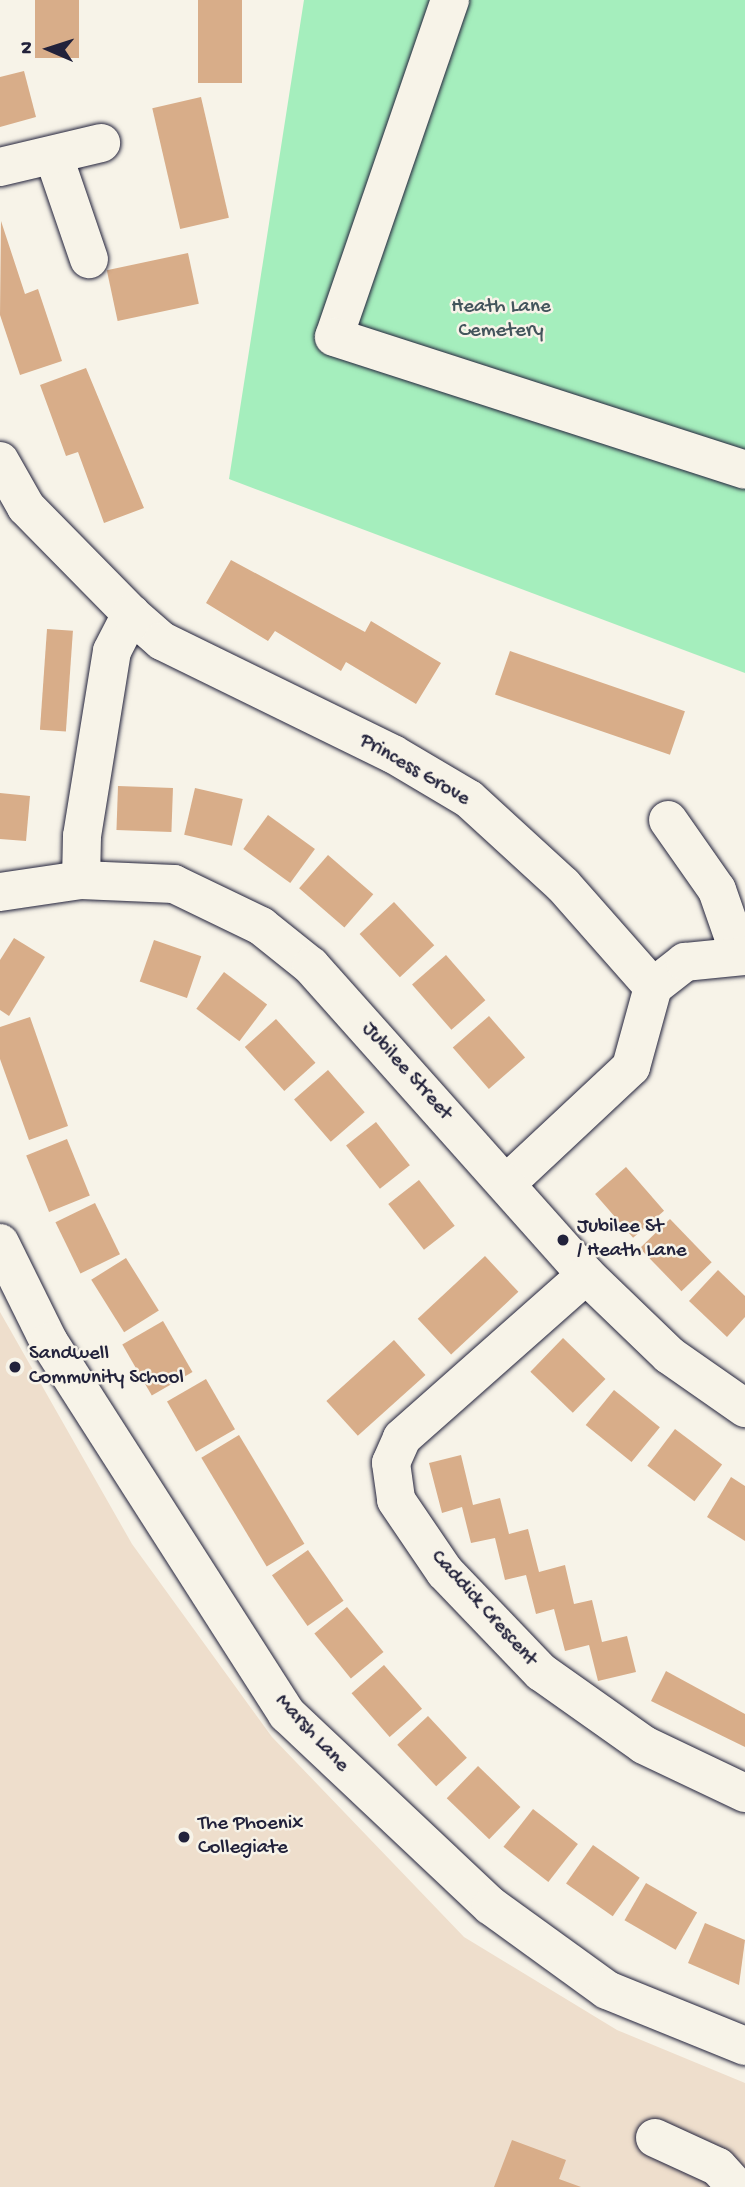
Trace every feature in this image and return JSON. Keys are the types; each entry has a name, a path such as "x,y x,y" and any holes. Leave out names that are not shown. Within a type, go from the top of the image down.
{"street":[{"path":"450,0 334,337 745,470"},
{"path":"0,167 54,157 101,143"},
{"path":"54,157 89,259"},
{"name":"Princess Grove","path":"0,461 26,507 131,614 162,641 393,754 469,799 563,885 653,987"},
{"path":"81,880 82,836 112,651 131,614"},
{"path":"506,1184 631,1067 653,987 685,962 743,956 717,890 668,820"},
{"name":"Jubilee Street","path":"0,892 81,880 174,884 261,926 311,966 586,1275 669,1355 745,1408"},
{"name":"Marsh Lane","path":"0,1243 49,1342 287,1714 491,1906 607,1990 745,2046"},
{"name":"Caddick Crescent","path":"586,1275 402,1438 391,1463 396,1500 445,1572 541,1672 644,1745 745,1793"},
{"path":"655,2138 718,2167 736,2187"}],"shaded area":[{"name":"The Phoenix Collegiate","path":"0,1312 132,1544 272,1737 464,1937 617,2030 745,2083 745,2187 0,2187"}],"green space":[{"name":"Heath Lane Cemetery","path":"304,0 745,0 745,673 229,479"}],"building":[{"path":"35,0 79,0 79,58 35,58"},
{"path":"198,0 242,0 242,83 198,83"},
{"path":"24,71 36,117 0,127 0,77"},
{"path":"201,97 229,218 180,229 152,108"},
{"path":"1,221 25,294 38,289 62,361 20,375 0,315"},
{"path":"188,253 199,304 118,321 107,270"},
{"path":"86,368 144,508 104,523 78,452 66,456 40,385"},
{"path":"231,560 365,632 371,621 441,663 416,704 346,662 341,671 275,631 268,641 206,603"},
{"path":"47,629 73,631 66,732 40,730"},
{"path":"510,651 685,711 670,755 495,694"},
{"path":"118,786 173,788 171,832 116,830"},
{"path":"195,788 243,799 232,846 184,835"},
{"path":"0,793 30,796 26,841 0,839"},
{"path":"268,815 315,849 290,883 243,849"},
{"path":"328,855 373,894 344,928 299,888"},
{"path":"394,902 434,945 400,977 360,934"},
{"path":"14,938 45,957 9,1016 0,1010 0,960"},
{"path":"154,940 201,956 187,998 140,982"},
{"path":"446,955 485,1000 451,1030 412,985"},
{"path":"224,972 267,1004 239,1041 196,1009"},
{"path":"489,1016 525,1058 489,1089 453,1047"},
{"path":"30,1017 68,1126 29,1140 0,1059 0,1027"},
{"path":"276,1019 315,1063 284,1091 245,1047"},
{"path":"328,1070 365,1112 331,1142 294,1100"},
{"path":"376,1122 410,1165 380,1189 346,1145"},
{"path":"67,1139 90,1196 49,1212 26,1155"},
{"path":"626,1167 664,1211 633,1238 595,1194"},
{"path":"419,1180 455,1226 424,1250 388,1204"},
{"path":"95,1203 120,1254 80,1274 55,1222"},
{"path":"670,1219 712,1262 681,1291 640,1248"},
{"path":"485,1256 518,1292 451,1355 418,1319"},
{"path":"126,1258 159,1311 124,1332 91,1280"},
{"path":"718,1270 745,1296 745,1317 727,1337 689,1301"},
{"path":"163,1321 192,1372 152,1396 122,1344"},
{"path":"563,1338 605,1379 573,1413 530,1372"},
{"path":"394,1340 425,1375 358,1436 326,1401"},
{"path":"206,1379 235,1429 196,1452 167,1402"},
{"path":"614,1390 660,1427 632,1462 586,1425"},
{"path":"675,1429 722,1465 694,1501 647,1466"},
{"path":"239,1435 304,1544 267,1567 201,1458"},
{"path":"461,1455 473,1505 500,1498 509,1534 528,1529 539,1572 565,1565 574,1604 592,1600 602,1642 627,1636 636,1672 598,1681 589,1645 565,1651 554,1609 536,1614 526,1575 505,1580 495,1538 471,1543 462,1507 442,1513 429,1463"},
{"path":"731,1477 745,1486 745,1541 707,1517"},
{"path":"308,1550 344,1601 308,1626 272,1575"},
{"path":"347,1607 384,1652 351,1679 314,1633"},
{"path":"384,1665 422,1709 390,1737 352,1693"},
{"path":"666,1671 745,1714 745,1747 651,1701"},
{"path":"428,1716 467,1758 436,1786 397,1745"},
{"path":"478,1766 520,1807 489,1839 447,1798"},
{"path":"533,1809 578,1844 548,1882 503,1847"},
{"path":"593,1845 640,1878 613,1916 566,1884"},
{"path":"646,1883 697,1912 676,1950 624,1920"},
{"path":"705,1923 745,1940 739,1985 688,1963"},
{"path":"512,2140 566,2160 559,2179 581,2187 494,2187"}],"place":[{"name":"Jubilee St / Heath Lane","path":"563,1240"},
{"name":"Sandwell Community School","path":"15,1367"},
{"name":"The Phoenix Collegiate","path":"184,1837"}]}
